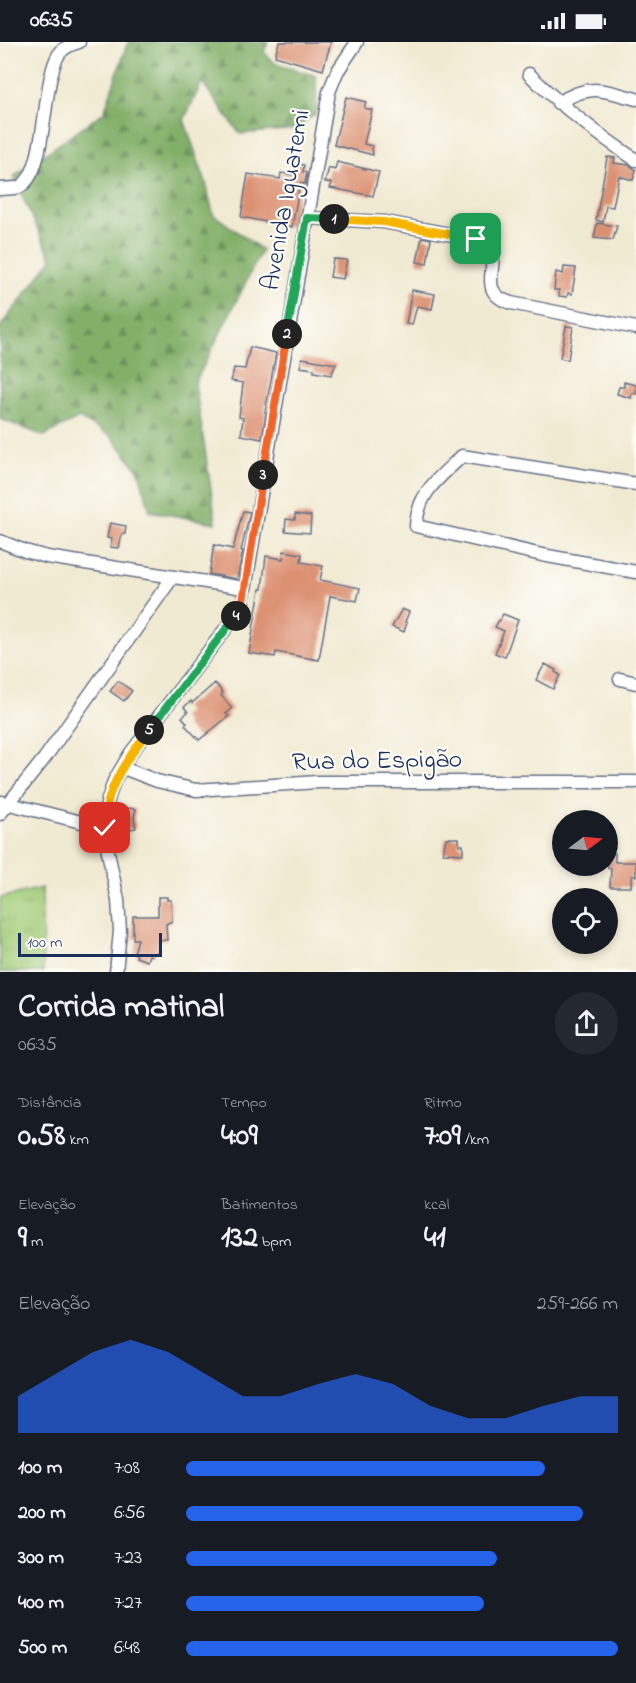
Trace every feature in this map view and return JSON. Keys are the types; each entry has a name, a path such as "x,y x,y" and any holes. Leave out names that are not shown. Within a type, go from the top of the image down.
{"street":[{"path":"0,189 18,188 27,181 34,167 44,123 50,80 59,54 78,42"},
{"name":"Avenida Iguatemi","path":"116,972 120,931 118,900 105,828 108,800 114,781 130,754 237,614 243,601 329,92 337,72 357,42"},
{"path":"529,74 558,103 597,135 636,160"},
{"path":"558,103 574,93 588,90 606,91 636,99"},
{"path":"307,218 377,221 476,239 490,250 492,290 498,298 511,303 636,328"},
{"path":"636,484 462,456 429,488 417,510 416,526 542,555 636,572"},
{"path":"0,541 47,557 244,588"},
{"path":"105,828 2,807 44,759 172,578"},
{"path":"620,679 636,683"},
{"name":"Rua do Espigão","path":"123,768 157,781 196,790 318,783 636,782"}],"green space":[{"path":"128,42 268,42 264,52 273,62 316,76 317,113 295,129 240,134 202,82 184,120 206,183 213,214 262,250 195,383 216,523 150,511 139,471 111,436 79,418 44,436 0,419 0,327 52,259 13,177 104,112"},
{"path":"42,888 43,972 0,972 0,898"}],"building":[{"path":"279,42 331,42 323,70 275,56"},
{"path":"346,97 366,102 364,108 372,110 364,144 372,146 373,155 334,145"},
{"path":"607,157 615,158 614,163 629,165 636,170 633,180 619,176 613,207 606,206 603,222 596,220"},
{"path":"337,162 379,172 373,196 330,188 332,183 325,182 329,168 335,170"},
{"path":"295,163 304,165 303,172 307,173 305,184 300,183 292,227 241,217 248,174 280,179 281,173 293,175"},
{"path":"597,223 617,226 613,240 594,238"},
{"path":"422,237 431,239 427,264 417,262"},
{"path":"333,259 347,260 343,279 330,277"},
{"path":"564,267 576,268 572,294 568,293 567,297 559,296 559,290 554,290 556,272 563,274"},
{"path":"412,290 435,294 432,309 417,306 412,325 406,324"},
{"path":"566,326 573,327 568,360 560,358"},
{"path":"250,347 276,353 262,439 241,435 243,418 239,417 243,383 231,381 234,368 245,369"},
{"path":"302,358 336,364 331,375 314,372 314,369 300,367"},
{"path":"624,382 636,385 636,394 632,393 631,398 617,394 619,387 624,387"},
{"path":"243,511 250,512 237,579 209,574 214,545 233,549"},
{"path":"295,514 311,516 310,533 285,531 286,519 295,520"},
{"path":"110,523 126,526 119,548 110,547 112,539 107,538"},
{"path":"284,551 302,554 301,562 323,566 320,580 360,588 357,601 330,596 319,660 276,652 275,657 249,653 266,556 283,559"},
{"path":"402,609 409,612 404,632 392,627"},
{"path":"503,614 518,620 505,657 495,653 504,631 495,627"},
{"path":"545,664 560,675 553,689 536,680"},
{"path":"118,681 132,691 124,701 110,691"},
{"path":"215,683 232,709 226,714 229,716 199,740 185,725 187,723 182,717 188,712 184,707"},
{"path":"128,808 136,809 134,818 136,828 126,830 124,824"},
{"path":"446,838 459,838 459,845 463,845 463,854 443,853"},
{"path":"618,862 636,862 636,876 631,876 631,887 610,887 611,876 618,876"},
{"path":"158,897 167,897 167,900 171,900 172,921 166,924 167,940 158,940 158,951 152,956 149,955 147,961 136,957 134,953 138,939 133,939 133,916 158,916"}],"route":[{"path":"105,828 105,814 114,781 130,754 237,614 243,601 307,218 370,220 476,239"}]}
